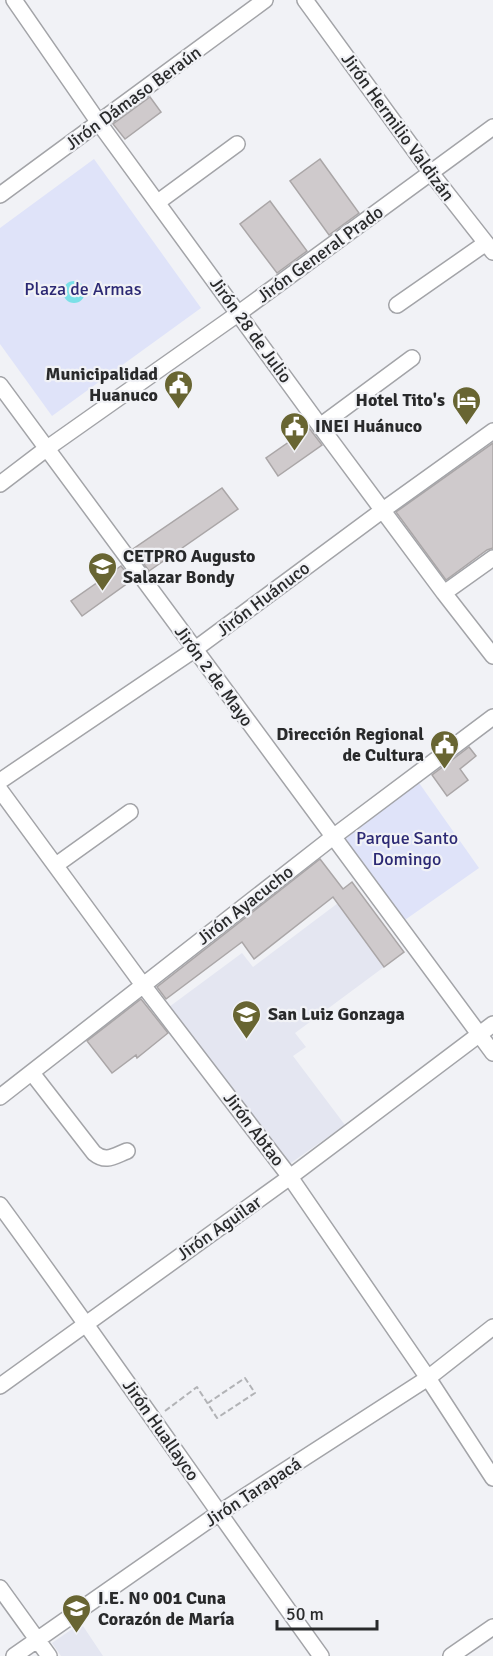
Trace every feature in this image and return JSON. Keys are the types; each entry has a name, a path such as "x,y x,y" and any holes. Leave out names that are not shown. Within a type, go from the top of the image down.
{"street":[{"name":"Jirón 28 de Julio","path":"14,0 99,123 320,426 493,656"},
{"name":"Jirón Dámaso Beraún","path":"0,195 265,0"},
{"name":"Jirón Hermilio Valdizán","path":"305,0 431,173 490,248"},
{"name":"Jirón General Prado","path":"0,484 493,127"},
{"path":"158,202 237,144"},
{"path":"397,304 490,248"},
{"path":"320,426 412,358"},
{"name":"Jirón 2 de Mayo","path":"0,385 493,1053"},
{"name":"Jirón Huánuco","path":"0,781 194,650 493,431"},
{"path":"444,593 493,558"},
{"name":"Jirón Ayacucho","path":"0,1098 333,837 493,717"},
{"name":"Jirón Abtao","path":"0,790 143,985 290,1177 428,1378 493,1478"},
{"path":"56,865 130,812"},
{"name":"Jirón Aguilar","path":"0,1386 290,1177 493,1024"},
{"path":"32,1073 100,1158 105,1159 127,1151"},
{"name":"Jirón Huallayco","path":"0,1205 321,1656"},
{"name":"Jirón Tarapacá","path":"14,1656 219,1514 428,1378 493,1327"},
{"path":"0,1588 49,1656"},
{"path":"451,1656 493,1627"}],"path":[{"path":"153,1419 197,1387 218,1418 255,1393 245,1378 208,1403"}],"shaded area":[{"name":"San Luiz Gonzaga","path":"338,903 384,967 295,1033 306,1047 293,1056 345,1125 288,1165 169,1007 242,953 253,967"},
{"name":"I.E. Nº 001 Cuna Corazón de María","path":"81,1623 103,1656 61,1656 52,1643"}],"green space":[{"name":"Plaza de Armas","path":"94,159 201,308 52,416 0,344 0,228"},
{"name":"Parque Santo Domingo","path":"417,780 479,868 402,922 340,838"}],"water":[{"path":"74,281 82,284 85,292 82,300 74,303 66,300 63,292 66,284"}],"building":[{"path":"150,97 161,112 125,139 113,124"},
{"path":"320,159 359,213 329,235 290,181"},
{"path":"270,201 307,251 277,273 240,224"},
{"name":"INEI Huánuco","path":"309,428 322,445 278,476 266,458"},
{"path":"493,443 493,548 446,580 396,512"},
{"path":"222,488 238,509 149,571 133,549"},
{"name":"CETPRO Augusto Salazar Bondy","path":"121,566 132,580 82,616 71,601"},
{"name":"Dirección Regional de Cultura","path":"469,747 476,756 460,769 468,780 447,796 432,775"},
{"path":"320,859 343,889 352,882 404,952 384,967 333,897 254,959 242,942 166,999 157,987"},
{"path":"141,999 168,1033 137,1058 136,1055 112,1073 87,1041"}],"place":[{"name":"Municipalidad Huanuco","path":"179,410"},
{"name":"Hotel Tito's","path":"466,426"},
{"name":"INEI Huánuco","path":"294,452"},
{"name":"CETPRO Augusto Salazar Bondy","path":"102,592"},
{"name":"Dirección Regional de Cultura","path":"445,770"},
{"name":"San Luiz Gonzaga","path":"247,1040"},
{"name":"I.E. Nº 001 Cuna Corazón de María","path":"77,1634"}]}
